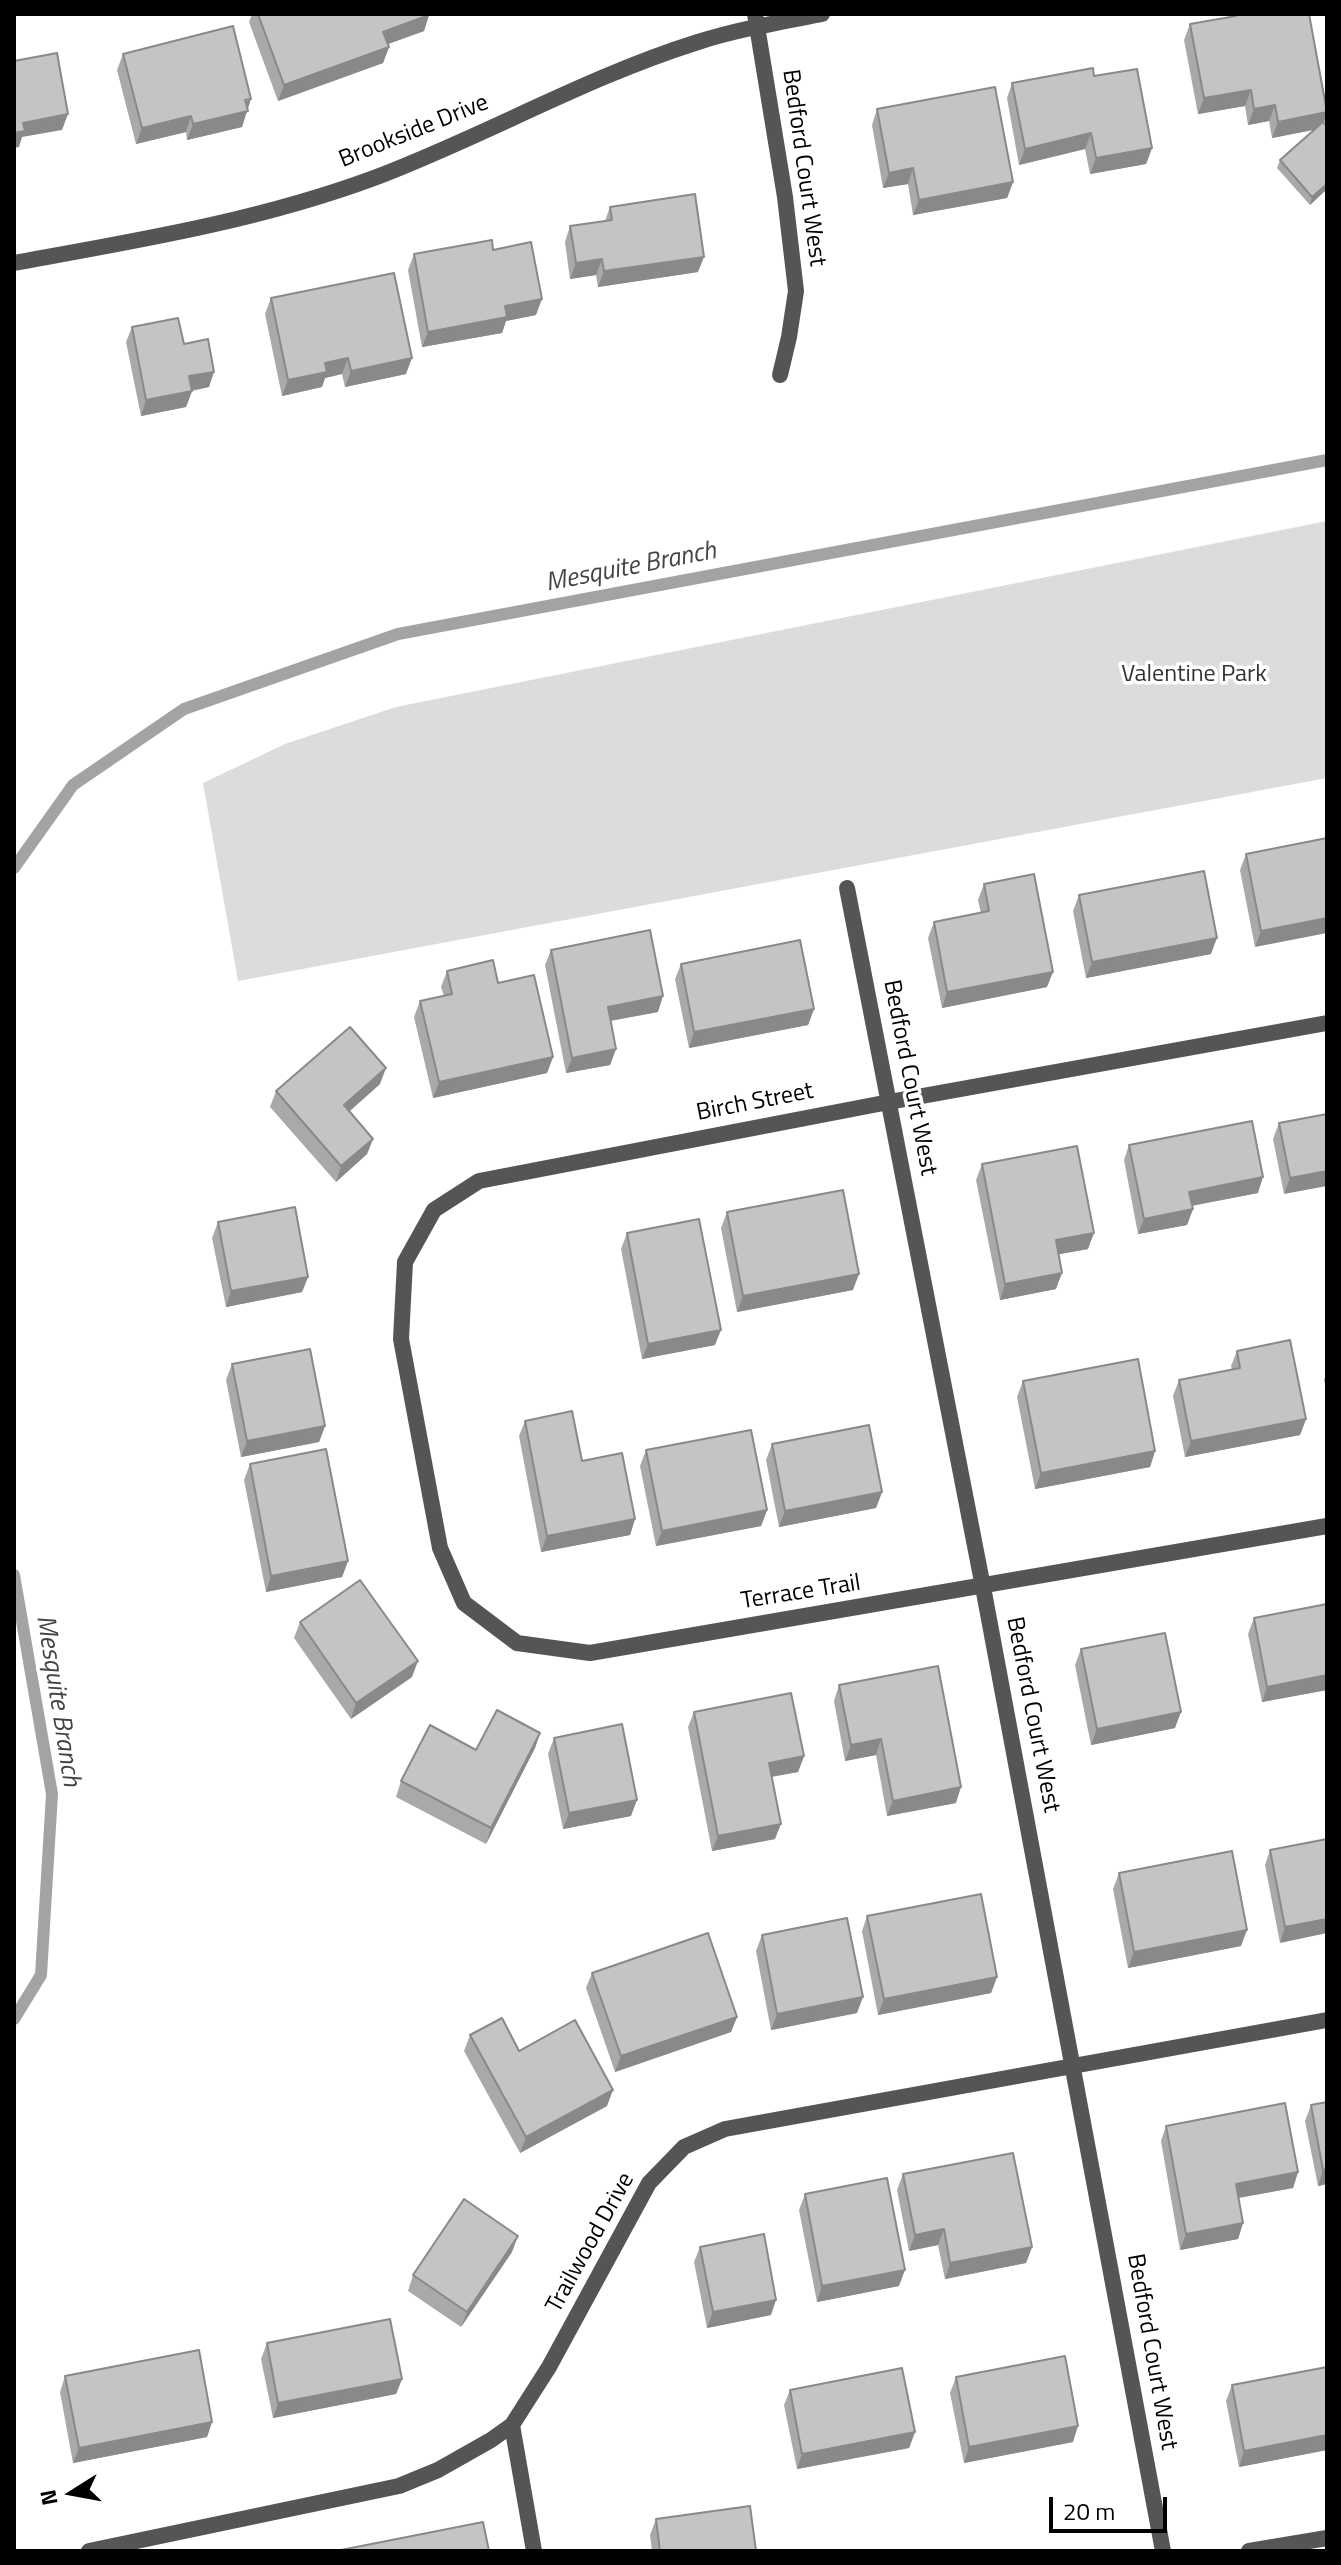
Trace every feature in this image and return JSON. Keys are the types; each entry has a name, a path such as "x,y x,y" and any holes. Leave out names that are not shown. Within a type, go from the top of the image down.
{"street":[{"name":"Brookside Drive","path":"14,263 175,233 286,206 343,188 459,143 563,94 756,20 822,14"},
{"name":"Bedford Court West","path":"756,20 787,209 796,291 780,375"},
{"name":"Bedford Court West","path":"847,888 1074,2065 1163,2551"},
{"name":"Birch Street","path":"418,1439 401,1339 405,1262 434,1210 479,1181 889,1102 1327,1023"},
{"name":"Terrace Trail","path":"418,1439 440,1548 464,1603 517,1643 590,1653 1327,1526"},
{"name":"Trailwood Drive","path":"89,2551 399,2486 438,2470 491,2440 512,2425 549,2367 649,2183 684,2147 725,2129 1327,2020"},
{"path":"512,2425 534,2551"},
{"path":"1249,2551 1327,2538"}],"green space":[{"name":"Valentine Park","path":"1327,521 1327,778 238,981 203,783 285,744 396,707"}],"building":[{"path":"258,14 429,15 383,32 389,47 284,85"},
{"path":"1236,14 1309,14 1327,112 1278,122 1275,105 1254,109 1251,90 1204,98 1190,24"},
{"path":"233,26 251,99 245,100 248,111 193,124 191,116 142,128 123,54"},
{"path":"57,53 68,114 23,123 25,131 14,133 14,61"},
{"path":"1093,68 1094,76 1137,69 1152,148 1096,158 1091,133 1025,149 1012,83"},
{"path":"995,87 1013,182 919,200 913,168 889,173 877,109"},
{"path":"1323,122 1327,127 1327,184 1312,197 1280,160"},
{"path":"695,194 704,257 604,271 602,259 576,263 570,226 612,220 610,207"},
{"path":"492,240 493,250 531,242 542,299 505,306 507,317 428,332 414,254"},
{"path":"394,273 412,358 351,371 348,358 325,363 327,372 288,380 271,298"},
{"path":"178,318 184,344 208,339 214,372 189,376 192,391 146,400 132,327"},
{"path":"1327,838 1327,918 1261,931 1246,854"},
{"path":"1204,871 1217,938 1092,962 1079,895"},
{"path":"1034,874 1053,972 947,992 934,922 989,911 984,884"},
{"path":"650,930 663,996 608,1007 616,1049 572,1058 551,950"},
{"path":"800,940 814,1009 694,1032 681,964"},
{"path":"493,960 498,983 534,975 553,1057 439,1082 420,1001 452,994 447,971"},
{"path":"350,1027 386,1068 344,1105 373,1139 341,1166 276,1091"},
{"path":"1327,1114 1327,1171 1290,1178 1279,1123"},
{"path":"1252,1121 1263,1177 1189,1192 1193,1209 1144,1219 1129,1145"},
{"path":"1077,1146 1094,1233 1056,1240 1062,1273 1005,1284 982,1164"},
{"path":"843,1190 859,1274 743,1296 727,1212"},
{"path":"295,1207 308,1277 231,1291 218,1222"},
{"path":"699,1219 721,1330 648,1344 627,1233"},
{"path":"1290,1340 1306,1419 1191,1441 1179,1380 1240,1368 1237,1351"},
{"path":"310,1349 325,1426 247,1441 232,1364"},
{"path":"1138,1359 1155,1451 1041,1473 1023,1381"},
{"path":"572,1411 582,1461 622,1453 635,1519 547,1536 525,1421"},
{"path":"869,1425 882,1492 785,1511 772,1444"},
{"path":"751,1430 767,1510 662,1531 646,1450"},
{"path":"326,1449 348,1561 271,1576 250,1464"},
{"path":"360,1580 418,1661 356,1703 300,1622"},
{"path":"1327,1604 1327,1675 1267,1687 1254,1618"},
{"path":"1165,1633 1181,1712 1097,1729 1081,1649"},
{"path":"938,1666 961,1787 893,1801 881,1739 851,1745 839,1685"},
{"path":"791,1693 804,1756 769,1763 781,1824 718,1836 694,1712"},
{"path":"497,1710 540,1733 491,1828 401,1781 430,1725 476,1750"},
{"path":"622,1724 637,1800 569,1813 554,1738"},
{"path":"1327,1839 1327,1919 1285,1927 1270,1850"},
{"path":"1232,1851 1247,1930 1134,1952 1119,1873"},
{"path":"981,1894 997,1977 884,1999 867,1916"},
{"path":"847,1918 863,1997 777,2014 762,1935"},
{"path":"708,1933 737,2017 621,2056 592,1973"},
{"path":"502,2018 519,2051 575,2020 613,2090 526,2137 470,2035"},
{"path":"1327,2102 1327,2169 1323,2170 1311,2105"},
{"path":"1285,2103 1298,2172 1236,2184 1243,2223 1186,2234 1166,2126"},
{"path":"1013,2153 1032,2247 950,2263 944,2229 915,2235 903,2174"},
{"path":"887,2178 905,2270 822,2286 805,2194"},
{"path":"464,2199 518,2236 467,2312 413,2275"},
{"path":"764,2234 776,2300 713,2312 700,2247"},
{"path":"390,2319 402,2379 278,2403 267,2343"},
{"path":"199,2350 212,2422 79,2448 65,2376"},
{"path":"1065,2356 1078,2426 969,2447 956,2377"},
{"path":"1327,2367 1327,2435 1244,2451 1232,2385"},
{"path":"902,2368 915,2432 802,2454 790,2390"},
{"path":"750,2506 756,2551 660,2551 656,2519"},
{"path":"483,2522 489,2551 336,2551"}],"waterway":[{"name":"Mesquite Branch","path":"14,868 73,785 184,709 398,634 1327,460"},
{"name":"Mesquite Branch","path":"14,1575 52,1794 41,1975 14,2019"}]}
